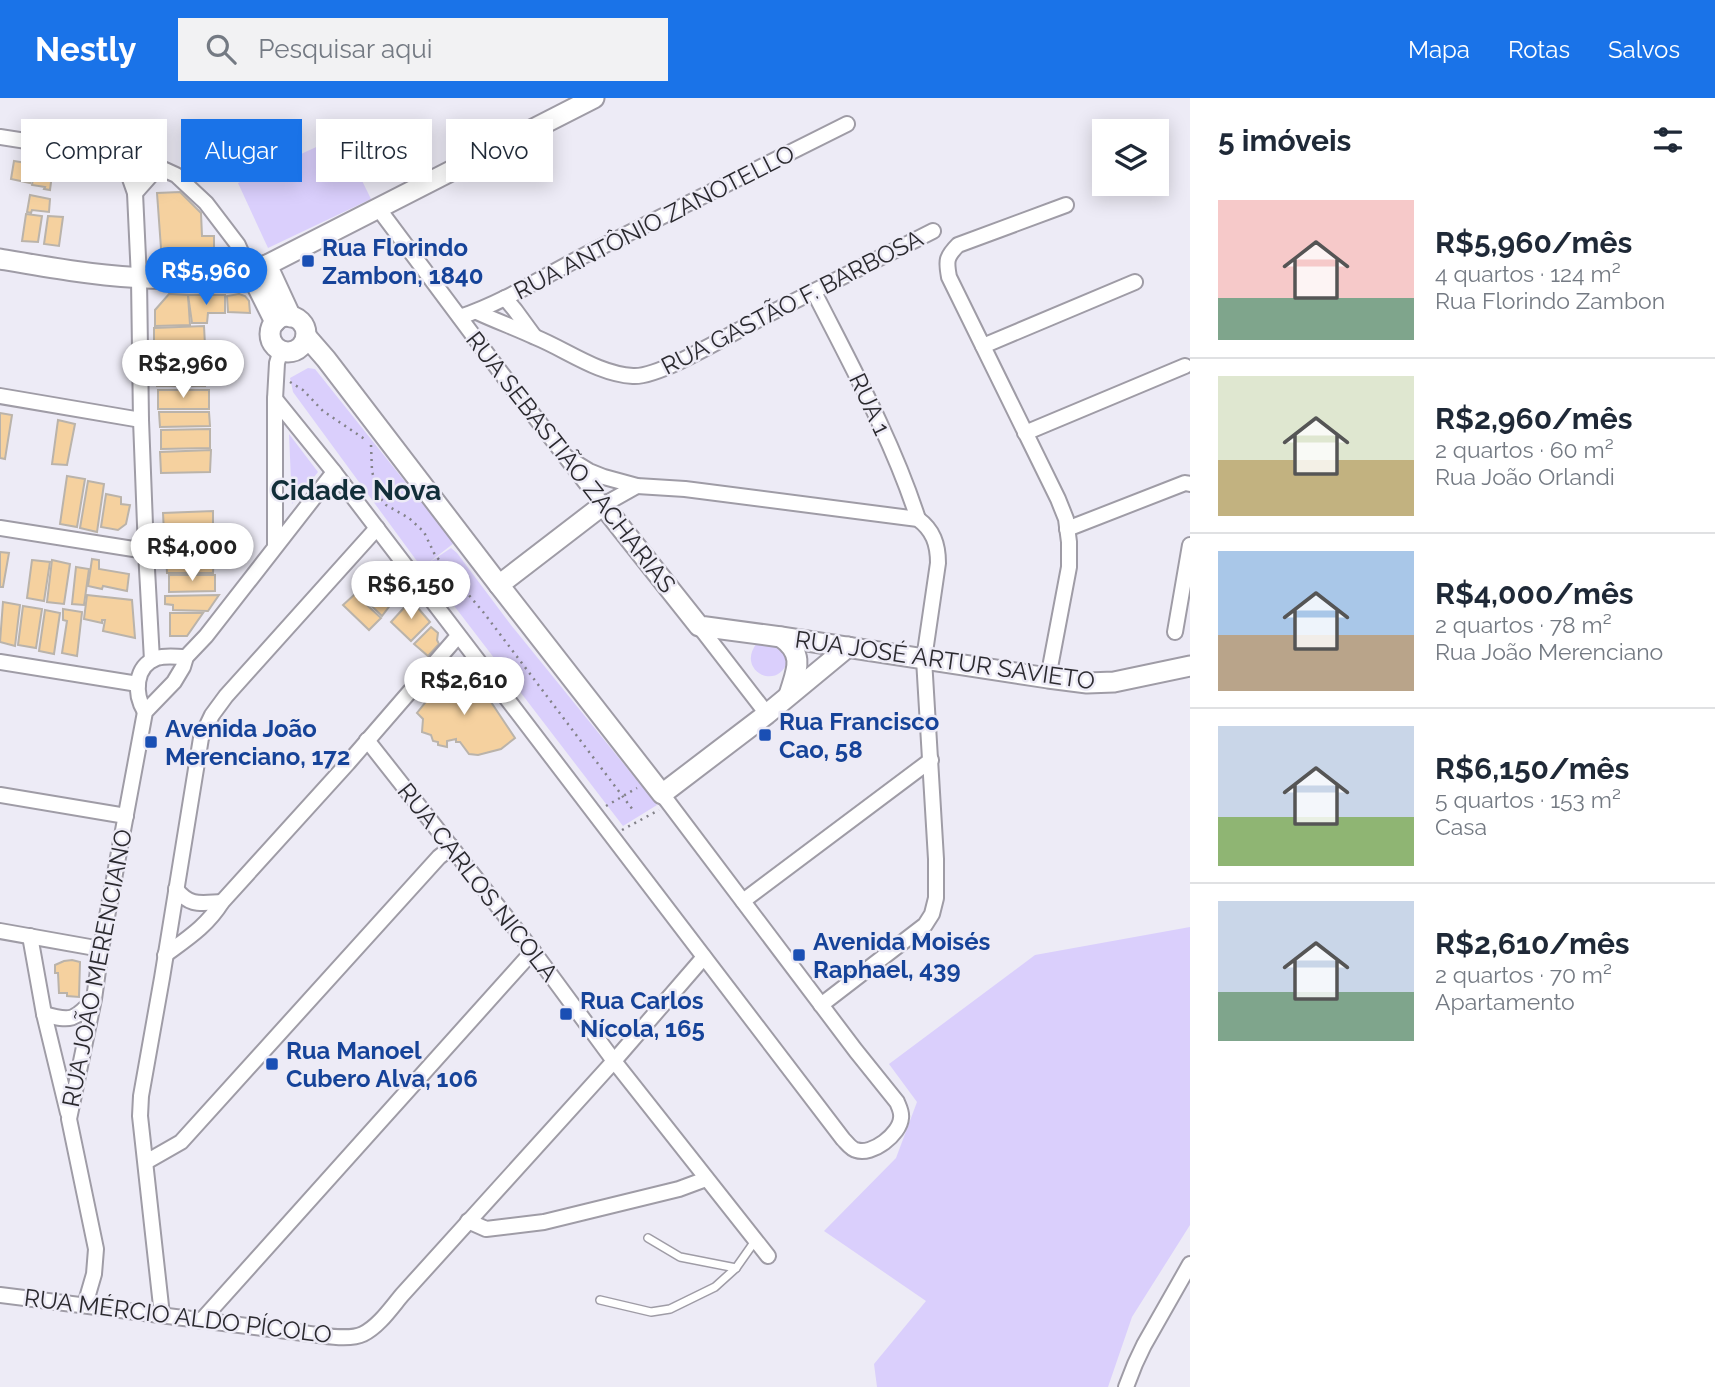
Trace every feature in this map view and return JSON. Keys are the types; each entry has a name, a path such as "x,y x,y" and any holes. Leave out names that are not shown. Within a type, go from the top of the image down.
{"street":[{"path":"0,259 61,270 139,279 209,276 258,267 594,98"},
{"name":"RUA ANTÔNIO ZANOTELLO","path":"460,317 477,312 847,124"},
{"path":"0,137 21,140"},
{"path":"167,170 176,175 206,203 241,251 258,267 283,319"},
{"path":"131,182 135,193 139,279 145,551 152,660"},
{"path":"135,193 145,182"},
{"path":"1048,678 1069,567 1066,519 948,277 947,262 949,253 958,245 1066,205"},
{"name":"RUA SEBASTIÃO ZACHARIAS","path":"378,208 566,457 767,714"},
{"name":"RUA GASTÃO F. BARBOSA","path":"477,312 604,370 638,377 680,361 933,231"},
{"path":"983,346 1135,282"},
{"name":"RUA 1","path":"814,292 893,453 918,519 927,526 938,549 924,659 936,898 932,914 925,925 821,1005"},
{"path":"505,298 534,336"},
{"path":"275,399 377,528 843,1139 857,1151 870,1150 889,1139 898,1128 902,1115 897,1102 743,901 662,802 499,585 306,336 302,323 297,319 283,319 270,334 272,341 286,352 297,349 306,336"},
{"path":"275,545 275,399 277,363 281,350"},
{"path":"1025,433 1185,366"},
{"path":"0,396 141,420"},
{"path":"566,457 589,471 637,486 685,489 918,519"},
{"path":"145,712 174,682 186,657 206,636 334,472"},
{"path":"1067,529 1185,483 1190,484"},
{"path":"499,585 603,505 637,486"},
{"path":"0,528 145,551"},
{"path":"162,1315 140,1116 141,1096 201,737 226,696 377,528"},
{"path":"1175,632 1190,545"},
{"name":"RUA JOSÉ ARTUR SAVIETO","path":"699,626 1087,683 1114,682 1190,666"},
{"path":"165,954 213,916 222,902 458,636"},
{"path":"781,637 794,649 796,656 789,695"},
{"path":"662,802 701,765 848,647"},
{"path":"0,662 138,684 140,675 152,660 160,657 186,657"},
{"name":"RUA JOÃO MERENCIANO","path":"85,1305 94,1274 96,1249 69,1119 94,999 145,712 138,697 138,684"},
{"name":"RUA CARLOS NICOLA","path":"367,740 768,1256"},
{"path":"743,901 930,760"},
{"path":"0,795 126,816"},
{"path":"145,1162 181,1142 439,857 452,847"},
{"path":"176,889 183,899 193,902 222,902"},
{"path":"0,931 101,949"},
{"path":"30,936 44,1014 69,1119"},
{"path":"201,1321 533,951"},
{"path":"704,957 614,1061 468,1221 486,1229 544,1222 679,1189 706,1179"},
{"path":"44,1014 69,1019 77,1017 94,999"},
{"name":"RUA MÉRCIO ALDO PÍCOLO","path":"0,1295 201,1321 356,1336 372,1328 468,1221"},
{"path":"1126,1387 1135,1364 1190,1264"}],"lane":[{"path":"648,1238 680,1257 736,1268"},
{"path":"600,1300 651,1312 670,1309 715,1287 736,1268 756,1240"}],"path":[{"path":"290,382 303,390 323,411 365,439 371,446 372,471 378,495 386,505 409,518 424,532 435,555 484,612 633,810"},
{"path":"605,807 643,785"},
{"path":"622,830 651,814 662,802"}],"shaded area":[{"path":"316,147 316,182 363,182 371,199 268,248 238,183 302,182 302,154"},
{"path":"308,368 315,369 454,543 427,564 451,548 457,553 511,625 657,805 623,826 432,577 427,565 422,568 293,392 290,378"},
{"path":"289,434 318,472 292,504"},
{"path":"757,643 781,643 788,660 783,670 768,676 755,669 751,662"},
{"path":"1190,927 1190,1225 1132,1317 1108,1387 877,1387 874,1364 926,1301 824,1231 896,1158 917,1102 889,1064 1035,955"}],"building":[{"path":"14,161 21,162 21,181 11,179"},
{"path":"32,182 51,182 50,190 32,185"},
{"path":"180,192 201,213 202,236 214,236 214,258 162,262 157,193"},
{"path":"30,195 50,199 49,212 27,212"},
{"path":"26,214 42,216 38,242 22,241"},
{"path":"48,216 63,217 59,246 44,244"},
{"path":"169,294 188,295 190,325 155,326 155,310"},
{"path":"239,294 249,301 250,313 228,312 227,296"},
{"path":"188,295 225,295 225,313 208,313 207,323 192,323"},
{"path":"204,326 205,345 154,345 154,328"},
{"path":"203,347 204,365 156,365 155,349"},
{"path":"157,367 204,367 205,386 157,386"},
{"path":"158,390 209,390 209,409 158,409"},
{"path":"159,412 209,412 210,426 160,427"},
{"path":"0,413 12,415 5,459 0,458"},
{"path":"58,420 75,424 67,465 52,464"},
{"path":"210,429 210,448 161,449 161,430"},
{"path":"211,450 210,472 161,473 160,452"},
{"path":"67,476 85,479 77,527 60,524"},
{"path":"88,481 104,484 97,532 80,528"},
{"path":"106,494 121,497 121,504 130,505 126,524 118,530 101,527"},
{"path":"213,511 213,533 164,533 163,513"},
{"path":"0,552 9,553 3,587 0,587"},
{"path":"166,553 214,554 213,573 167,573"},
{"path":"92,559 99,560 99,569 129,574 127,591 88,586"},
{"path":"32,560 50,562 44,601 27,598"},
{"path":"52,560 70,564 64,604 47,602"},
{"path":"76,567 89,569 84,605 72,604"},
{"path":"169,575 215,575 215,591 169,592"},
{"path":"369,583 391,604 382,616 359,594"},
{"path":"355,594 381,618 369,630 343,605"},
{"path":"87,595 132,600 135,638 103,631 105,620 102,620 102,623 84,619"},
{"path":"219,595 208,611 173,610 173,605 165,604 165,596"},
{"path":"411,600 430,622 411,641 391,622"},
{"path":"3,602 20,605 15,646 0,642"},
{"path":"23,606 42,609 36,648 18,645"},
{"path":"63,609 82,612 77,656 62,653 67,621 63,620"},
{"path":"45,610 60,613 54,654 39,651"},
{"path":"170,613 203,613 187,636 170,636"},
{"path":"431,627 438,633 439,644 428,656 414,644"},
{"path":"456,672 471,676 515,738 501,749 478,755 469,754 456,739 447,741 447,747 438,745 431,735 422,732 423,719 417,713 444,679"},
{"path":"72,960 80,962 79,997 59,993 58,973 55,973 55,965"}],"place":[{"name":"Rua Florindo Zambon, 1840","path":"308,261"},
{"name":"Rua Francisco Cao, 58","path":"765,735"},
{"name":"Avenida João Merenciano, 172","path":"151,742"},
{"name":"Avenida Moisés Raphael, 439","path":"799,955"},
{"name":"Rua Carlos Nícola, 165","path":"566,1014"},
{"name":"Rua Manoel Cubero Alva, 106","path":"272,1064"}],"district":[{"name":"Cidade Nova","path":"356,490"}]}
